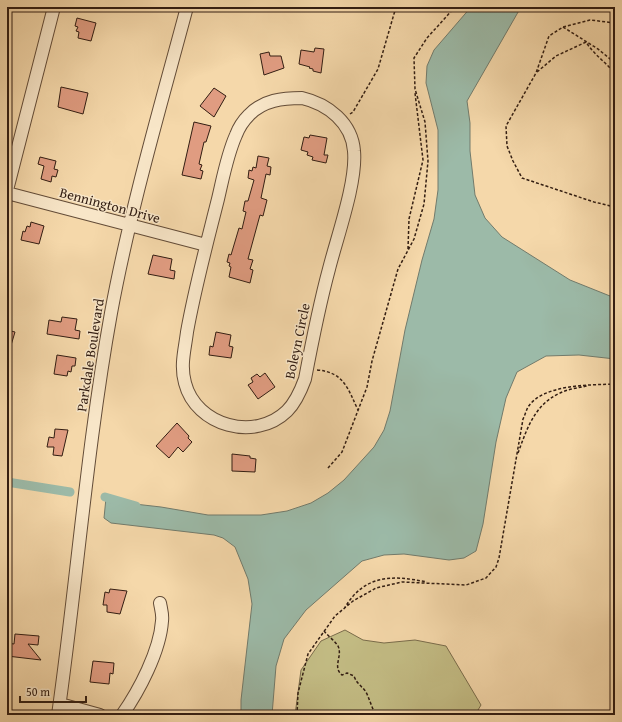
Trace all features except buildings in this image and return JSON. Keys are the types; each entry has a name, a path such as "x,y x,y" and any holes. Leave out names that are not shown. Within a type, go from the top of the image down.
{"street":[{"path":"7,190 54,7"},
{"name":"Parkdale Boulevard","path":"59,710 102,373 112,307 130,226 186,7"},
{"name":"Boleyn Circle","path":"302,98 324,106 339,119 352,141 355,164 320,304 307,369 301,390 288,410 264,424 255,427 230,426 209,416 198,407 185,384 182,361 191,311 206,245 232,145 239,129 249,114 269,102 281,99 302,98"},
{"name":"Bennington Drive","path":"7,193 206,245"},
{"path":"122,715 149,667 163,620 160,603"},
{"path":"59,710 100,715"}],"path":[{"path":"339,119 353,112 378,68 396,7"},
{"path":"408,249 408,219 419,182 423,160 417,123 414,58 427,38 454,7"},
{"path":"615,23 590,20 563,27 549,36 536,73 506,126 507,146 522,178 594,202 615,205"},
{"path":"563,27 615,63"},
{"path":"536,73 556,56 586,42"},
{"path":"586,42 592,53 608,65 615,74"},
{"path":"328,468 342,452 367,387 372,361 398,269 414,239 424,204 428,161 425,122 415,89"},
{"path":"307,369 328,371 344,380 358,410"},
{"path":"297,715 298,693 308,654 335,616 342,612 353,601 376,588 402,582 466,585 486,578 496,567 499,558 523,419 528,407 544,394 571,386 615,384"},
{"path":"517,458 529,422 543,404 560,393 591,385"},
{"path":"342,612 350,598 366,586 382,578 402,577 433,583"},
{"path":"324,632 338,647 340,653 338,669 340,673 342,675 347,672 354,676 357,684 367,694 369,702 376,715"}],"shaded area":[{"path":"471,7 521,7 467,101 470,123 470,151 475,195 485,218 502,237 570,280 615,298 615,359 579,355 546,356 517,372 506,398 496,442 483,524 476,551 464,558 449,560 404,554 384,555 362,561 306,610 284,639 276,666 272,715 241,715 241,700 252,604 248,579 235,547 223,538 214,535 111,523 104,518 106,498 117,502 161,507 208,515 261,515 287,511 311,503 328,493 344,480 374,447 384,430 390,411 405,330 422,260 434,219 438,190 438,130 426,83 427,66 434,50"},
{"path":"345,630 363,640 384,643 415,640 446,646 481,705 475,715 295,715 301,670 321,641"}],"waterway":[{"path":"7,482 70,492"},
{"path":"105,497 136,506"}]}
